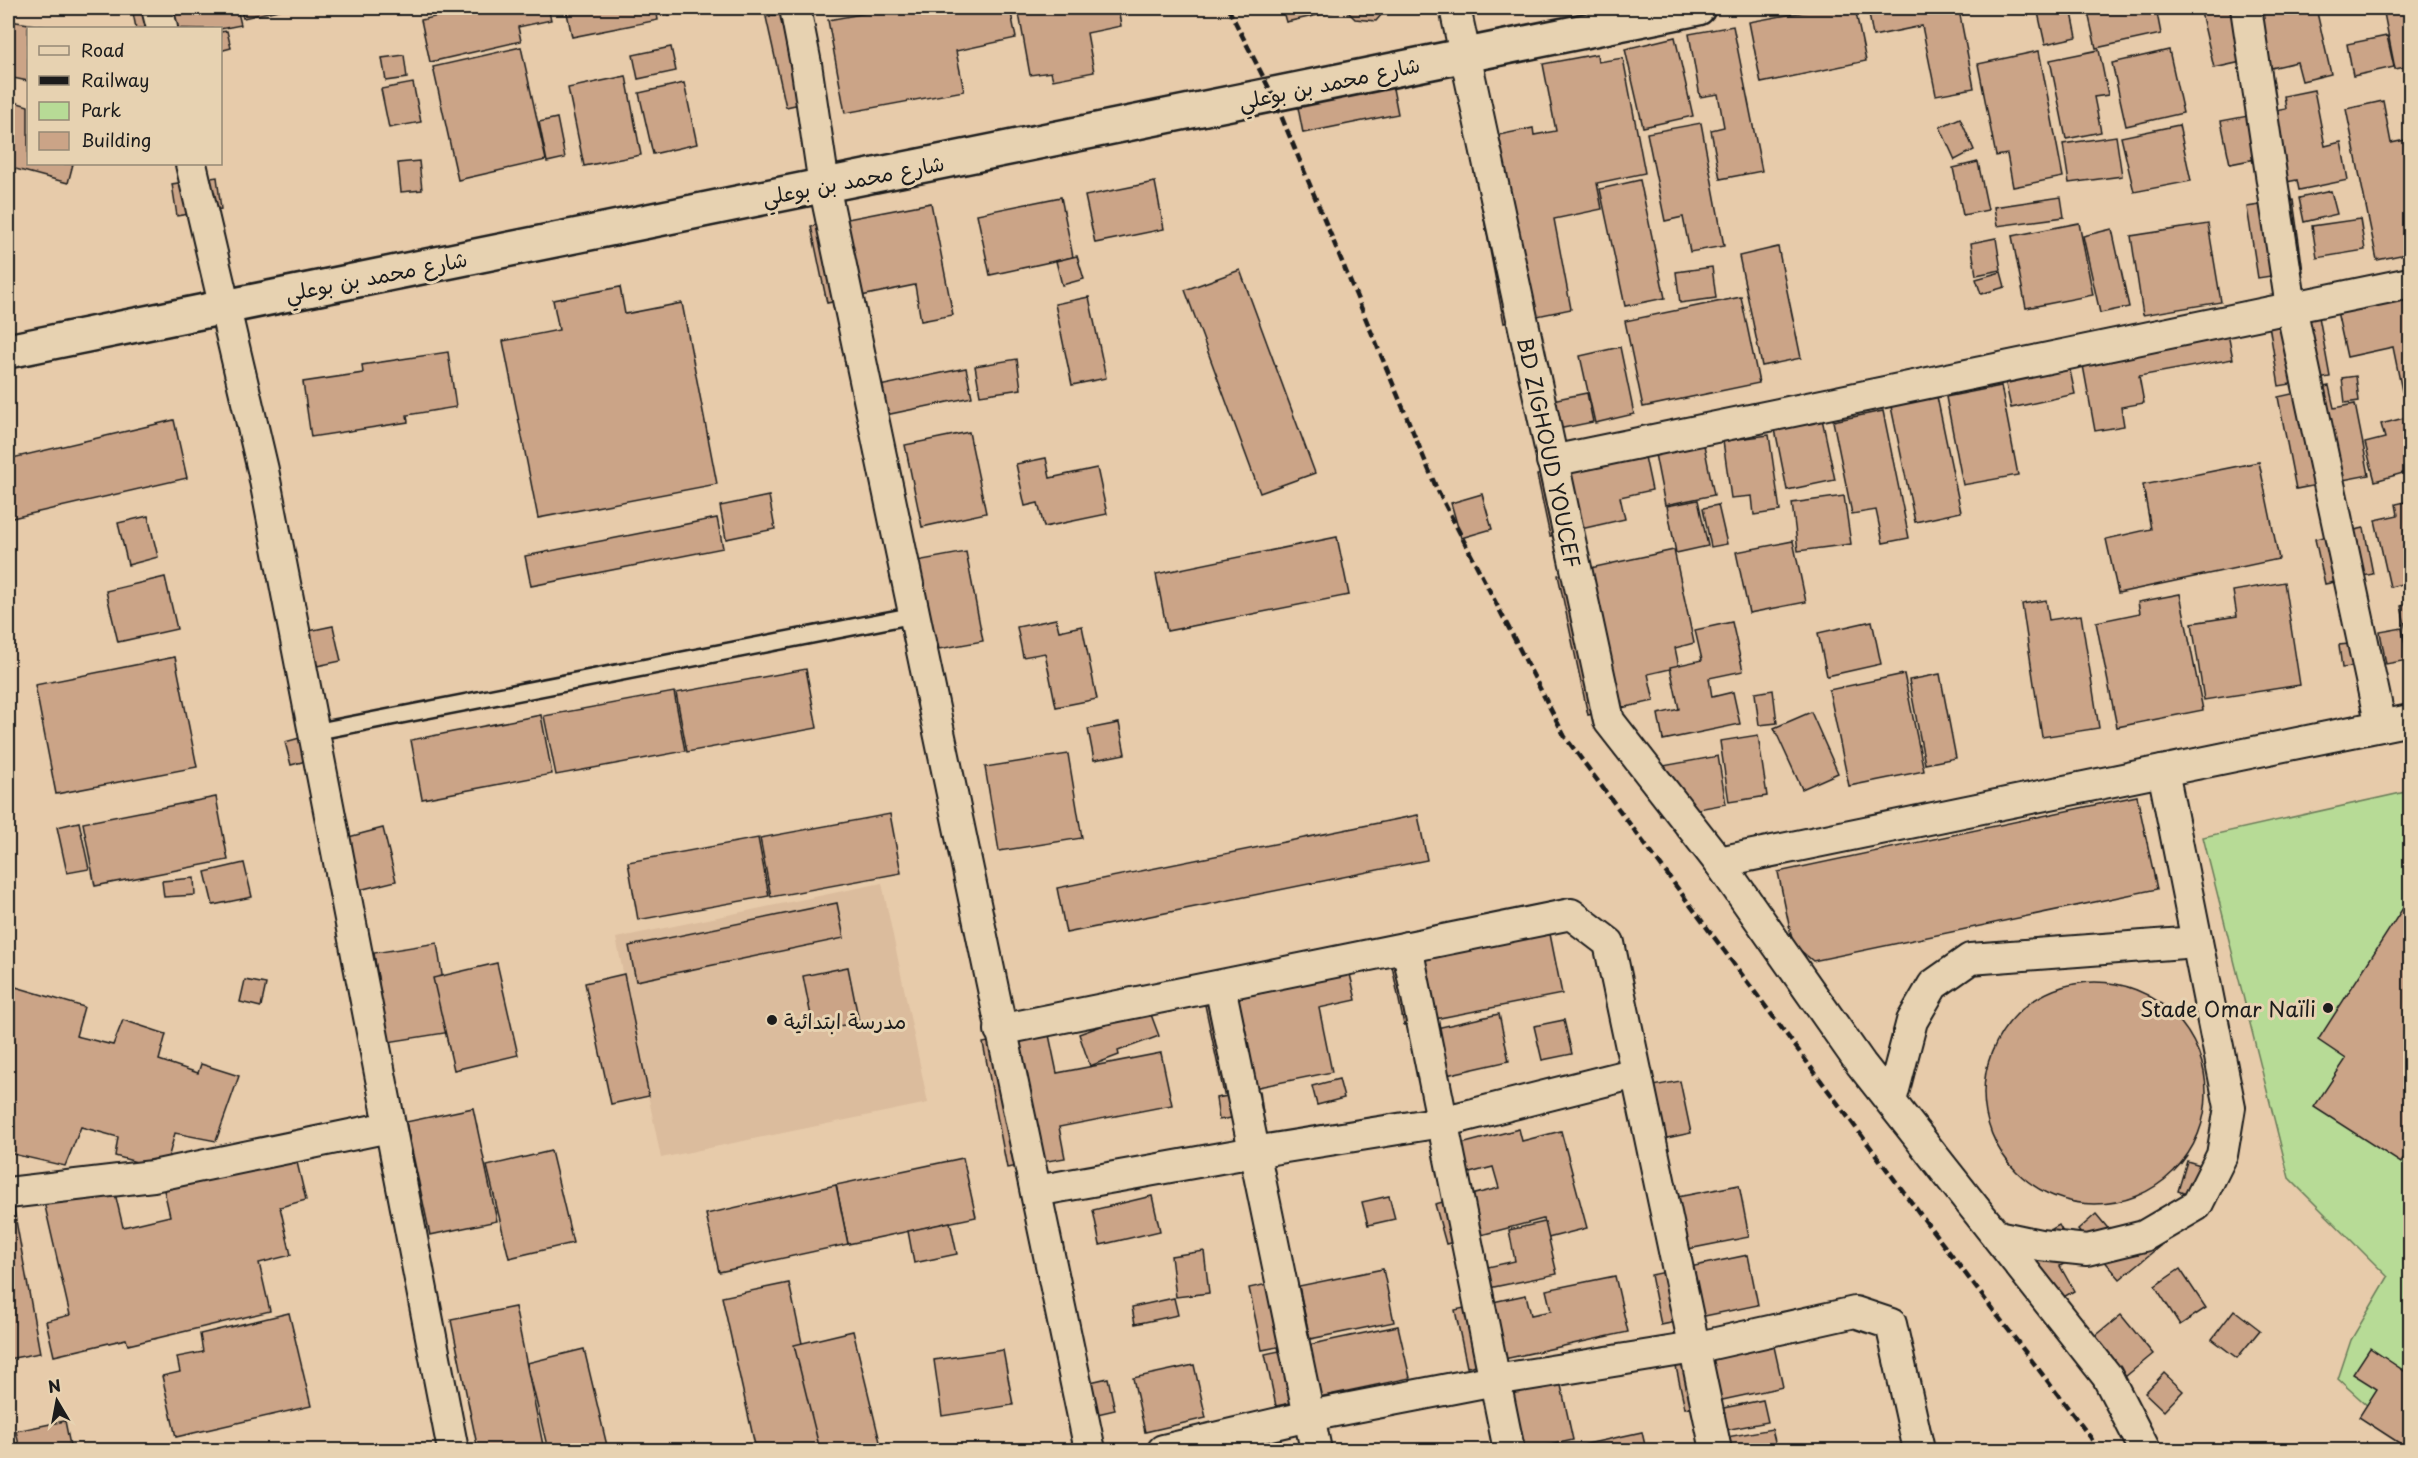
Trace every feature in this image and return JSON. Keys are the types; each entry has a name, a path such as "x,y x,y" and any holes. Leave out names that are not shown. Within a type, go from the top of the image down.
{"main road":[{"name":"شارع محمد بن بوعلي","path":"8,351 1698,8"}],"street":[{"path":"157,8 162,27"},
{"path":"795,8 824,185 1090,1450"},
{"name":"BD ZIGHOUD YOUCEF","path":"1455,8 1609,721 1719,862 1861,1064 2108,1376 2145,1450"},
{"path":"2246,8 2291,307 2381,726"},
{"path":"191,165 263,470 453,1450"},
{"path":"1552,461 2410,282"},
{"path":"1719,862 2410,720"},
{"path":"1997,1236 2040,1245 2087,1250 2144,1236 2197,1204 2222,1155 2230,1107 2163,771"},
{"path":"1000,1030 1570,914 1609,943 1716,1450"},
{"path":"1891,1101 1912,1021 1933,985 1970,959 2197,942"},
{"path":"1407,947 1509,1450"},
{"path":"1220,986 1316,1450"},
{"path":"1036,1191 1254,1152 1442,1122 1636,1073"},
{"path":"8,1193 153,1176 389,1127"},
{"path":"1163,1450 1309,1416 1495,1380 1694,1348 1855,1312 1891,1324 1919,1450"}],"lane":[{"path":"314,732 914,615"}],"shaded area":[{"name":"مدرسة ابتدائية","path":"882,883 928,1103 661,1158 616,938"}],"green space":[{"name":"Stade Omar Naïli","path":"2410,791 2410,1444 2338,1379 2351,1340 2388,1277 2289,1178 2203,837"}],"building":[{"path":"132,8 237,8 241,25 222,29 136,27"},
{"path":"240,8 287,8 243,18"},
{"path":"473,8 548,8 551,20 518,27 521,41 430,62 421,20"},
{"path":"566,8 656,8 658,20 572,37"},
{"path":"667,8 714,8 668,15"},
{"path":"894,8 948,8 949,10 1010,8 1016,38 956,51 964,91 845,113 828,20"},
{"path":"1018,8 1118,8 1121,26 1087,33 1094,72 1053,80 1051,72 1030,75"},
{"path":"1282,8 1387,8 1376,21 1355,19 1345,9 1286,22"},
{"path":"1825,8 1855,8 1866,61 1761,83 1749,22"},
{"path":"1868,8 1983,8 1984,10 1960,15 1974,88 1936,95 1922,26 1873,36"},
{"path":"2037,8 2071,8 2077,37 2045,44"},
{"path":"2087,8 2156,8 2161,34 2096,48"},
{"path":"2200,8 2316,8 2331,74 2302,81 2297,62 2267,69 2264,57 2214,68"},
{"path":"2383,8 2410,8 2410,66 2395,69"},
{"path":"798,10 818,100 786,107 766,17"},
{"path":"10,21 48,27 27,27 27,81 8,77"},
{"path":"1733,26 1762,171 1720,179 1711,130 1724,127 1718,94 1700,97 1689,34"},
{"path":"227,31 231,48 222,50 222,32"},
{"path":"2387,36 2394,67 2353,76 2347,44"},
{"path":"1675,37 1693,116 1643,127 1625,49"},
{"path":"521,47 546,160 458,180 433,67"},
{"path":"671,47 676,71 638,79 633,55"},
{"path":"2099,50 2108,95 2094,97 2101,132 2066,139 2050,60"},
{"path":"2169,50 2183,113 2126,126 2112,63"},
{"path":"2039,51 2063,177 2013,187 2007,154 1996,156 1978,64"},
{"path":"1597,54 1598,62 1623,58 1645,173 1597,183 1602,209 1554,219 1571,309 1504,323 1469,141 1533,128 1534,135 1556,131 1543,64"},
{"path":"404,55 407,78 386,81 382,58"},
{"path":"1388,63 1398,114 1303,133 1295,92"},
{"path":"626,76 641,155 584,166 568,88"},
{"path":"413,83 421,122 389,128 381,89"},
{"path":"684,83 697,144 653,154 639,93"},
{"path":"2314,90 2325,146 2341,142 2348,180 2299,190 2297,180 2267,186 2261,158 2230,164 2221,121 2286,109 2284,96"},
{"path":"8,100 27,106 27,165 73,165 68,183 8,167"},
{"path":"2383,101 2391,143 2410,139 2410,253 2377,260 2346,109"},
{"path":"557,118 565,158 547,162 539,122"},
{"path":"1960,118 1974,150 1955,160 1940,127"},
{"path":"1701,123 1724,246 1690,252 1683,217 1665,221 1647,133"},
{"path":"2179,125 2191,181 2134,192 2121,137"},
{"path":"2116,136 2122,176 2069,183 2063,144"},
{"path":"419,161 422,190 401,192 398,163"},
{"path":"1978,162 1988,210 1963,215 1953,168"},
{"path":"217,177 221,209 177,216 172,184"},
{"path":"1640,180 1665,298 1625,306 1600,189"},
{"path":"1155,182 1164,229 1095,243 1085,196"},
{"path":"2331,191 2337,214 2304,222 2299,198"},
{"path":"1061,197 1073,257 990,275 977,214"},
{"path":"2061,197 2064,217 1997,226 1994,207"},
{"path":"2293,200 2303,271 2258,278 2247,207"},
{"path":"931,203 953,315 921,321 915,285 827,303 811,226"},
{"path":"2360,219 2365,250 2317,258 2312,226"},
{"path":"2079,223 2093,295 2026,308 2012,236"},
{"path":"2208,224 2221,302 2143,315 2131,236"},
{"path":"2112,229 2129,307 2100,313 2083,236"},
{"path":"1996,238 2001,270 1976,275 1971,243"},
{"path":"1778,247 1801,358 1762,366 1739,256"},
{"path":"1077,256 1084,279 1062,285 1056,261"},
{"path":"1712,267 1716,298 1680,303 1676,272"},
{"path":"1240,270 1315,473 1260,493 1185,290"},
{"path":"2001,272 2005,287 1981,294 1976,279"},
{"path":"620,287 625,314 682,303 717,484 538,518 503,341 559,330 553,300"},
{"path":"2410,287 2410,389 2402,391 2393,347 2347,357 2335,302"},
{"path":"1089,297 1106,378 1072,385 1055,304"},
{"path":"1741,297 1759,383 1643,407 1625,321"},
{"path":"2318,311 2330,377 2279,386 2268,319"},
{"path":"2228,334 2233,359 2139,376 2144,403 2121,407 2124,426 2095,431 2082,360"},
{"path":"1620,347 1634,414 1595,423 1580,356"},
{"path":"448,352 456,407 407,415 408,422 311,437 303,382 363,373 362,365"},
{"path":"1017,359 1021,389 980,395 975,366"},
{"path":"2068,361 2075,394 2011,408 2004,375"},
{"path":"966,368 972,397 871,418 865,389"},
{"path":"2356,376 2359,401 2345,403 2342,378"},
{"path":"2001,386 2018,475 1963,485 1946,397"},
{"path":"2329,386 2334,408 2355,404 2369,475 2296,489 2278,397"},
{"path":"1935,387 1961,512 1915,522 1889,397"},
{"path":"1587,393 1593,422 1533,434 1527,405"},
{"path":"1883,411 1909,538 1883,543 1876,510 1852,514 1833,421"},
{"path":"1821,414 1835,480 1787,490 1774,424"},
{"path":"2404,418 2410,441 2410,471 2375,481 2365,443 2385,438 2381,424"},
{"path":"174,420 187,478 8,519 8,459"},
{"path":"969,432 986,513 922,527 905,445"},
{"path":"1769,435 1780,511 1754,515 1752,496 1731,498 1723,441"},
{"path":"1704,445 1714,495 1665,505 1655,454"},
{"path":"1644,452 1652,490 1620,497 1625,519 1550,536 1537,475"},
{"path":"1046,458 1050,478 1097,468 1107,514 1044,527 1038,503 1025,506 1016,464"},
{"path":"2259,462 2279,559 2118,593 2106,539 2151,529 2143,485"},
{"path":"1482,494 1492,529 1461,538 1451,503"},
{"path":"769,496 775,529 726,539 720,506"},
{"path":"1844,496 1851,544 1798,551 1792,503"},
{"path":"1698,500 1708,546 1676,553 1667,506"},
{"path":"2410,501 2410,582 2390,587 2375,520 2398,515 2396,504"},
{"path":"1718,505 1727,544 1711,547 1703,508"},
{"path":"148,516 158,557 128,565 118,523"},
{"path":"717,518 723,548 531,586 525,556"},
{"path":"2364,528 2373,574 2325,584 2315,539"},
{"path":"1337,537 1349,595 1167,631 1156,574"},
{"path":"1793,541 1806,602 1749,613 1736,552"},
{"path":"1674,550 1694,643 1675,648 1679,667 1648,674 1654,701 1588,715 1558,575"},
{"path":"966,552 983,641 939,649 936,634 914,638 900,564"},
{"path":"165,577 177,629 118,642 106,591"},
{"path":"2284,582 2300,685 2204,700 2192,623 2237,616 2233,591"},
{"path":"2180,594 2203,710 2117,727 2096,622 2140,613 2138,602"},
{"path":"2046,600 2049,620 2081,615 2099,728 2042,737 2022,604"},
{"path":"2410,603 2410,649 2401,606"},
{"path":"1056,619 1059,631 1082,626 1097,699 1056,707 1045,653 1023,657 1017,627"},
{"path":"1872,621 1881,664 1827,676 1818,633"},
{"path":"1732,622 1743,671 1709,678 1712,697 1733,692 1740,724 1663,740 1658,714 1679,709 1670,667 1702,660 1695,630"},
{"path":"333,626 341,661 307,668 299,633"},
{"path":"2402,628 2408,660 2386,664 2380,632"},
{"path":"2359,643 2362,666 2342,668 2339,645"},
{"path":"175,657 197,767 56,794 35,685"},
{"path":"806,669 817,728 687,752 676,693"},
{"path":"1904,674 1924,771 1849,786 1829,690"},
{"path":"1940,674 1956,758 1925,764 1909,680"},
{"path":"1773,690 1777,723 1759,725 1755,693"},
{"path":"674,692 685,751 556,775 544,716"},
{"path":"1811,712 1838,773 1802,789 1774,728"},
{"path":"541,715 552,774 422,799 411,740"},
{"path":"1119,723 1125,754 1094,760 1088,729"},
{"path":"1758,735 1767,796 1729,802 1720,741"},
{"path":"307,736 313,759 291,765 285,742"},
{"path":"1068,754 1082,838 999,851 985,767"},
{"path":"1718,756 1726,804 1660,816 1652,768"},
{"path":"2137,796 2157,889 1813,961 1793,944 1778,872"},
{"path":"216,797 228,860 95,886 83,823"},
{"path":"890,814 901,873 771,897 760,838"},
{"path":"1418,815 1427,860 1066,933 1057,888"},
{"path":"79,822 89,869 67,873 57,827"},
{"path":"383,828 396,881 351,892 337,840"},
{"path":"758,838 769,896 638,920 628,862"},
{"path":"244,863 252,897 213,905 205,872"},
{"path":"194,878 195,895 164,897 162,881"},
{"path":"2410,897 2410,1148 2401,1163 2314,1107 2346,1059 2318,1040"},
{"path":"837,903 844,938 636,981 629,946"},
{"path":"1549,929 1562,994 1404,1025 1391,961"},
{"path":"437,943 451,1032 388,1042 374,953"},
{"path":"497,963 518,1055 454,1070 433,978"},
{"path":"848,967 859,1022 814,1031 803,976"},
{"path":"624,974 649,1096 611,1104 585,983"},
{"path":"1350,974 1356,1000 1319,1008 1332,1072 1224,1094 1205,1005"},
{"path":"245,980 266,984 261,1007 240,1002"},
{"path":"2095,982 2117,984 2147,995 2165,1007 2181,1023 2193,1041 2201,1061 2206,1093 2204,1115 2193,1145 2181,1163 2165,1179 2147,1191 2127,1199 2095,1204 2073,1202 2043,1191 2025,1179 2009,1163 1997,1145 1989,1125 1984,1093 1986,1071 1997,1041 2009,1023 2025,1007 2043,995 2063,987"},
{"path":"9,985 84,1007 76,1036 113,1045 123,1020 166,1034 159,1060 198,1073 201,1064 239,1076 216,1141 175,1133 165,1170 115,1156 118,1137 81,1127 65,1166 8,1153"},
{"path":"1149,1009 1159,1036 1118,1051 1119,1055 1090,1066 1079,1034"},
{"path":"1499,1014 1509,1061 1433,1078 1423,1031"},
{"path":"1564,1020 1572,1054 1542,1060 1534,1026"},
{"path":"1048,1030 1057,1073 1161,1053 1172,1105 1059,1127 1065,1158 1007,1168 983,1043"},
{"path":"1339,1079 1344,1098 1317,1105 1312,1086"},
{"path":"1680,1081 1691,1133 1648,1142 1637,1089"},
{"path":"1260,1091 1263,1113 1219,1120 1216,1098"},
{"path":"473,1108 497,1221 430,1235 406,1122"},
{"path":"1519,1129 1522,1141 1561,1131 1587,1228 1548,1238 1543,1219 1446,1244 1435,1204 1499,1188 1493,1167 1454,1177 1446,1148"},
{"path":"551,1151 573,1243 509,1258 487,1166"},
{"path":"296,1158 306,1200 280,1207 291,1255 259,1263 270,1311 128,1345 126,1339 54,1356 46,1321 70,1315 44,1202 113,1185 123,1227 170,1216 164,1190"},
{"path":"963,1158 976,1217 848,1244 836,1185"},
{"path":"2187,1161 2207,1167 2197,1198 2178,1191"},
{"path":"836,1185 848,1244 719,1272 706,1214"},
{"path":"1739,1185 1749,1237 1673,1252 1662,1200"},
{"path":"1152,1196 1160,1231 1100,1245 1093,1210"},
{"path":"1389,1196 1395,1219 1368,1225 1362,1202"},
{"path":"13,1204 40,1353 8,1359 8,1205"},
{"path":"2096,1214 2121,1244 2143,1226 2160,1246 2120,1279 2078,1230"},
{"path":"950,1222 957,1254 914,1263 908,1231"},
{"path":"1545,1222 1557,1274 1474,1291 1470,1271 1515,1261 1509,1230"},
{"path":"2059,1225 2077,1257 2060,1266 2074,1291 2045,1308 2012,1252"},
{"path":"1204,1251 1209,1293 1176,1297 1171,1256"},
{"path":"1748,1255 1758,1305 1661,1325 1651,1275"},
{"path":"1383,1269 1394,1322 1310,1339 1299,1286"},
{"path":"2180,1269 2206,1308 2180,1325 2155,1286"},
{"path":"1615,1276 1628,1332 1467,1367 1455,1310 1526,1295 1531,1315 1551,1311 1546,1290"},
{"path":"1295,1278 1309,1341 1262,1350 1249,1288"},
{"path":"789,1283 825,1450 756,1450 722,1297"},
{"path":"1174,1298 1178,1315 1135,1324 1132,1307"},
{"path":"515,1307 544,1450 478,1450 451,1320"},
{"path":"2234,1310 2260,1330 2237,1358 2212,1339"},
{"path":"289,1313 311,1406 176,1437 162,1376 180,1372 177,1357 203,1352 200,1334"},
{"path":"2121,1315 2153,1354 2109,1390 2077,1351"},
{"path":"1398,1326 1410,1378 1276,1406 1265,1354"},
{"path":"853,1331 882,1450 820,1450 794,1345"},
{"path":"1771,1333 1783,1387 1685,1408 1673,1353"},
{"path":"2370,1348 2410,1375 2410,1450 2359,1417 2377,1389 2353,1374"},
{"path":"584,1349 608,1450 548,1450 527,1363"},
{"path":"1003,1350 1013,1405 942,1416 934,1360"},
{"path":"1194,1365 1206,1418 1145,1432 1133,1378"},
{"path":"2164,1373 2183,1391 2164,1411 2145,1393"},
{"path":"1108,1378 1115,1410 1071,1420 1064,1388"},
{"path":"1560,1381 1573,1440 1533,1450 1494,1450 1483,1398"},
{"path":"1763,1400 1768,1422 1715,1432 1694,1414"},
{"path":"65,1421 71,1450 20,1450 16,1431"},
{"path":"1772,1429 1777,1450 1723,1450 1721,1438"},
{"path":"1642,1432 1646,1450 1574,1450 1573,1447"}],"railway":[{"path":"1228,8 1272,94 1436,487 1565,737 1929,1226 2091,1438 2097,1450"}],"place":[{"name":"Stade Omar Naïli","path":"2328,1008"},
{"name":"مدرسة ابتدائية","path":"772,1020"}]}
